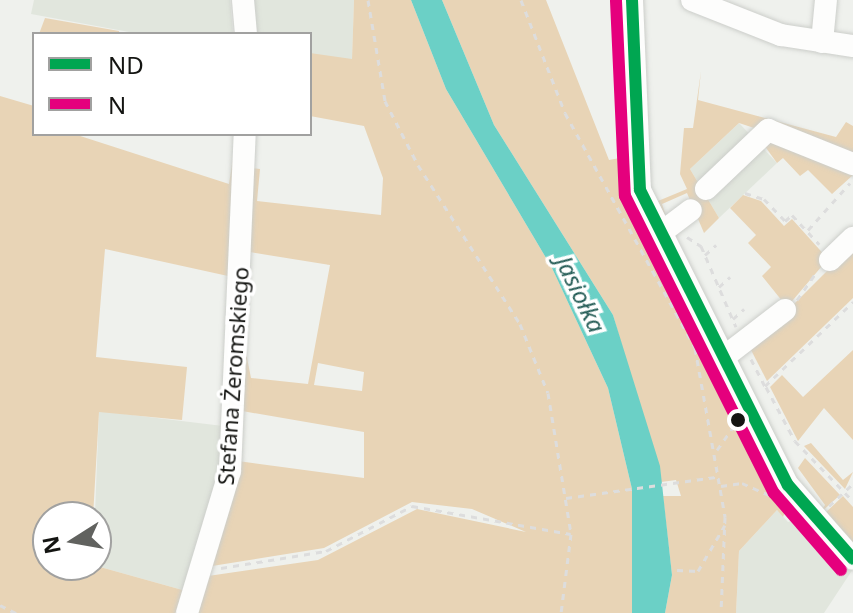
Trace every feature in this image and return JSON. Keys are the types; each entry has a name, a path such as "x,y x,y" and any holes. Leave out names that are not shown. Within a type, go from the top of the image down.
{"street":[{"path":"243,0 246,32"},
{"path":"632,0 637,176 788,485 814,520 853,559"},
{"path":"692,0 762,29 853,46"},
{"path":"822,42 826,0"},
{"path":"706,189 768,130 853,164"},
{"name":"Stefana Żeromskiego","path":"187,613 202,571 233,446 245,136"},
{"path":"666,230 691,210"},
{"path":"831,259 853,238"},
{"path":"724,357 745,346 785,310"}],"path":[{"path":"368,0 375,69 400,133 537,360 557,429 571,534 561,613"},
{"path":"521,0 565,113 687,328 717,450 716,477 721,486 725,525 721,613"},
{"path":"807,231 853,180"},
{"path":"745,193 764,199 785,221 797,208"},
{"path":"764,199 770,193"},
{"path":"785,310 831,259 792,215"},
{"path":"666,230 705,256 745,346 795,441 853,501"},
{"path":"695,261 716,245"},
{"path":"711,291 730,277"},
{"path":"765,386 853,302"},
{"path":"727,324 744,309"},
{"path":"717,450 739,418"},
{"path":"565,498 716,477"},
{"path":"721,486 742,483 779,499"},
{"path":"814,520 853,484"},
{"path":"202,571 326,551 412,506 571,534"},
{"path":"677,570 698,571 725,525"},
{"path":"0,605 16,613"}],"shaded area":[{"path":"34,0 230,0 233,32 129,32 31,14"},
{"path":"251,0 354,0 352,60 312,54 312,32 253,32"},
{"path":"354,0 411,0 446,89 552,268 608,388 632,489 632,613 195,613 208,576 318,560 417,509 526,532 472,509 412,502 324,548 212,566 238,461 364,478 364,432 242,411 246,353 251,378 308,384 330,265 249,252 252,168 260,169 257,201 381,215 383,178 364,126 312,116 312,53 352,59","holes":["318,363 364,372 362,391 314,385"]},
{"path":"442,0 546,0 609,160 625,157 631,192 730,405 756,443 749,447 756,461 768,458 757,464 769,489 780,484 790,501 783,517 777,510 739,551 736,613 665,613 672,575 663,496 681,496 676,480 661,482 613,315 494,125"},
{"path":"45,18 119,31 119,32 40,32"},
{"path":"701,71 698,100 836,137 846,122 853,126 853,161 739,123 690,169 719,218 704,233 687,193 662,204 668,222 658,201 687,189 680,174 684,128 693,128"},
{"path":"0,96 32,105 32,136 80,136 229,184 236,139 228,276 105,249 96,357 187,367 182,420 99,412 94,501 32,501 32,581 112,581 112,570 186,591 177,613 0,613"},
{"path":"739,123 777,163 719,218 690,169"},
{"path":"759,138 853,170 853,175 832,194 808,170 800,176 783,158 777,163"},
{"path":"743,195 761,201 784,226 792,219 828,259 787,307 762,276 771,267 748,243 756,235 730,208"},
{"path":"853,245 853,298 767,381 750,348"},
{"path":"853,350 853,440 824,408 798,441 770,387 782,375 803,397"},
{"path":"99,411 223,426 226,445 186,591 112,570 112,501 95,501"},
{"path":"811,443 843,480 853,472 845,489 804,446"},
{"path":"805,458 840,495 818,515 825,505 798,468"},
{"path":"843,496 853,507 853,551 821,517"},
{"path":"777,510 788,522 802,518 853,569 824,613 736,613 739,551"}],"water":[{"name":"Jasiołka","path":"411,0 442,0 494,125 613,315 660,466 672,575 665,613 632,613 632,489 608,388 552,268 446,89"}],"transit line":[{"name":"ND","path":"632,0 640,190 788,485 853,559"},
{"name":"N","path":"616,1 625,196 774,493 841,570"}]}
